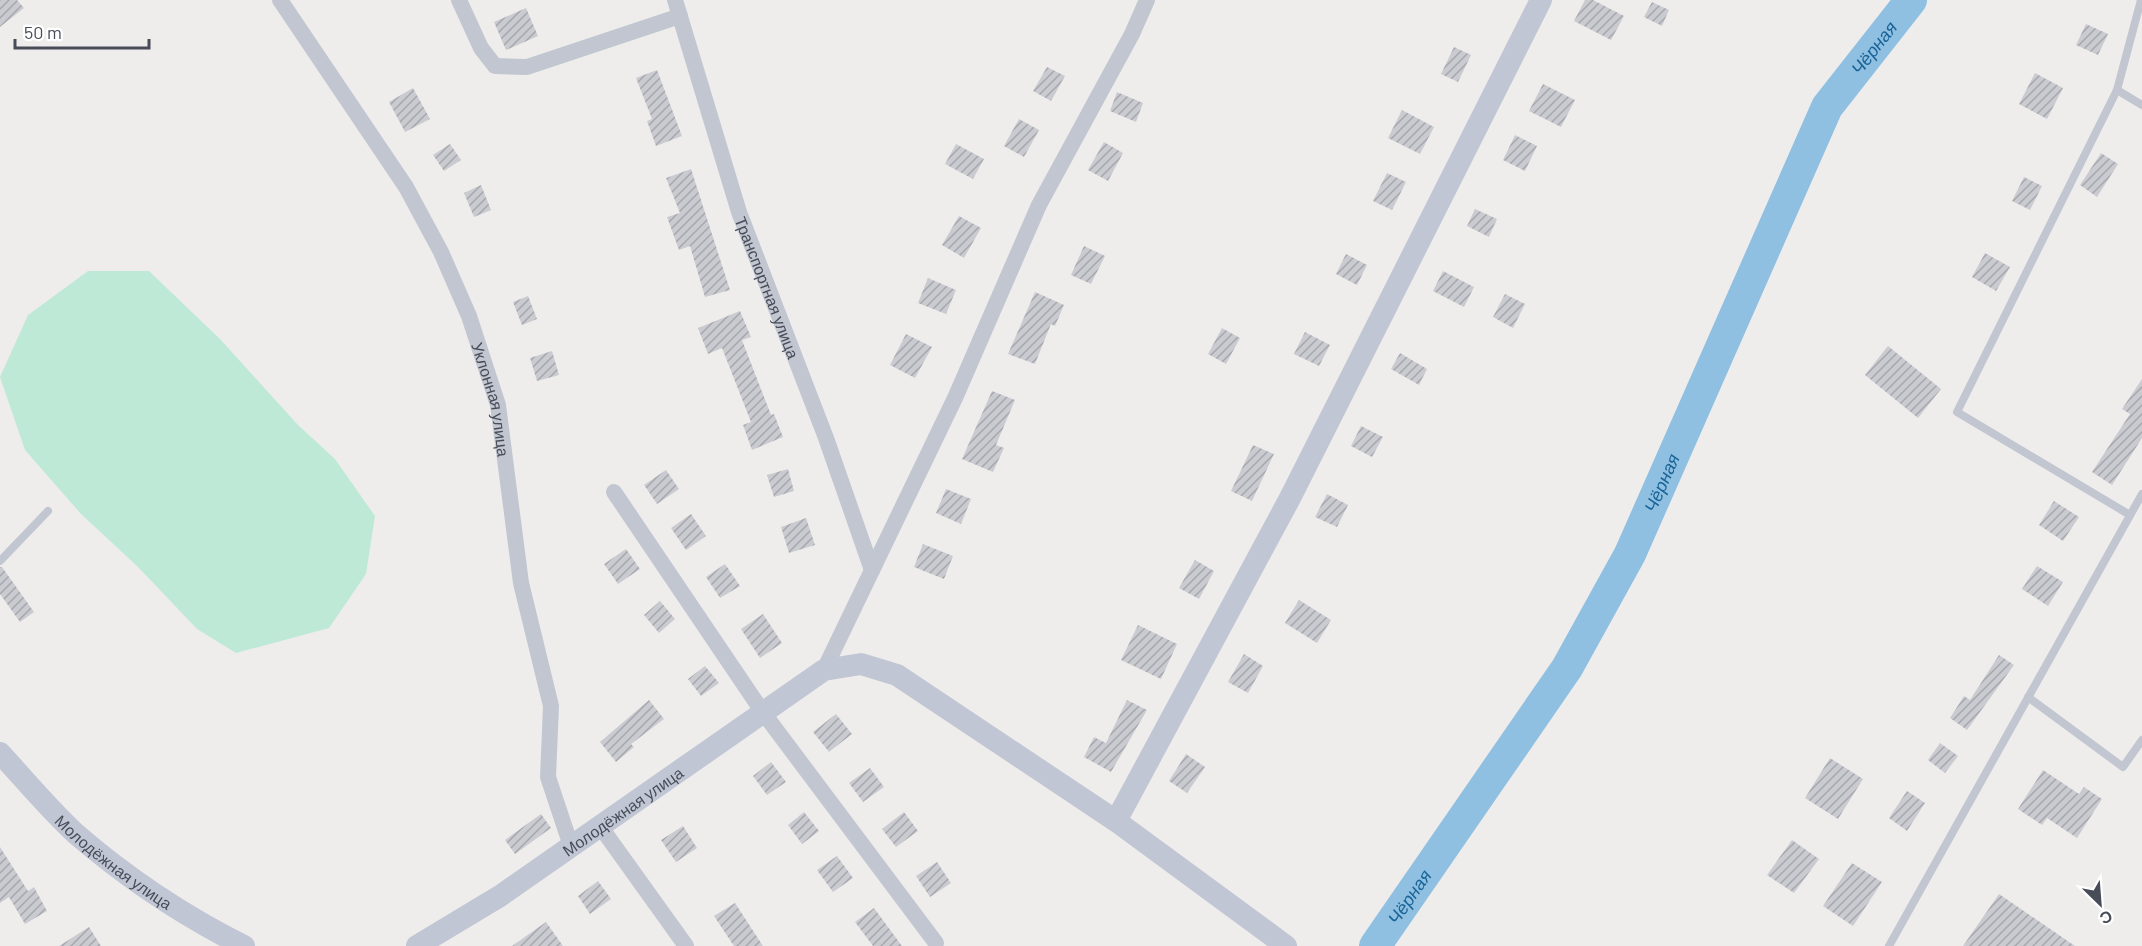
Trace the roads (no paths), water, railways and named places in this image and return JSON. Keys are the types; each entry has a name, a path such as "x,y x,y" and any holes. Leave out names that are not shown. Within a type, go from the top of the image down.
{"street":[{"name":"Уклонная улица","path":"280,0 406,187 441,252 469,316 498,405 521,583 551,706 548,777 571,846"},
{"path":"459,0 481,48 495,66 527,67 678,8"},
{"path":"824,670 955,398 1039,205 1132,34 1148,0"},
{"path":"1116,821 1290,498 1541,0"},
{"name":"Транспортная улица","path":"678,8 739,212 826,438 872,570"},
{"path":"614,492 762,711 936,944"},
{"path":"824,670 861,664 897,675 1116,821 1286,946"},
{"name":"Молодёжная улица","path":"429,943 824,670"},
{"name":"Молодёжная улица","path":"0,753 75,833 134,879 204,926 244,946"},
{"path":"600,826 686,946"}],"lane":[{"path":"2130,515 1957,412 2117,90 2141,0"},
{"path":"2117,90 2142,105"},
{"path":"1889,946 2142,494"},
{"path":"0,561 48,511"},
{"path":"2028,697 2123,767 2142,740"}],"waterway":[{"name":"Чёрная","path":"1375,946 1567,668 1630,554 1827,107 1911,0"}]}
